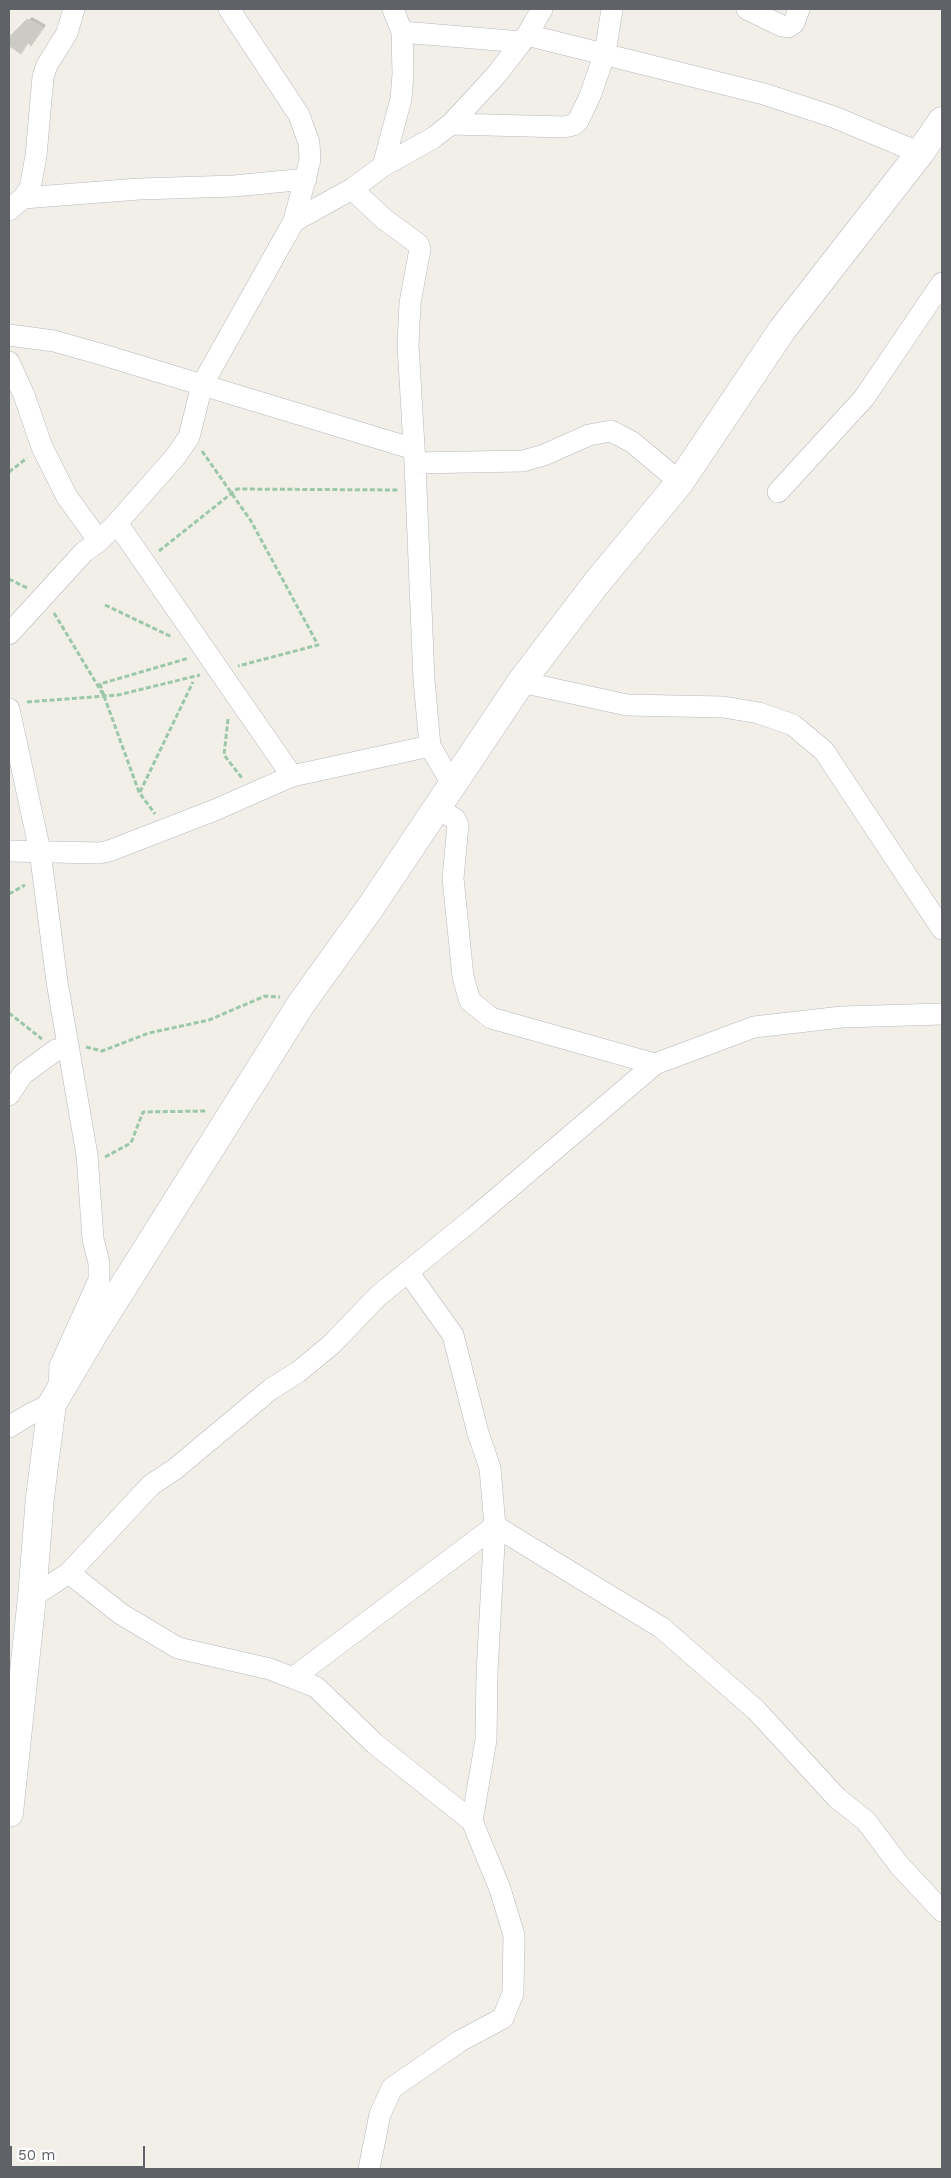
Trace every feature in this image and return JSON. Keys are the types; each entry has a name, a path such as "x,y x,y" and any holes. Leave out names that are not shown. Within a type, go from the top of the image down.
{"street":[{"path":"16,204 30,188 36,156 43,76 47,65 67,33 74,9"},
{"path":"9,634 84,552 100,541 117,523 176,456 189,437 202,385 294,221 310,160 309,143 299,115 229,9"},
{"path":"384,166 401,99 402,32 393,9"},
{"path":"294,221 352,189 384,166 433,138 451,124 497,74 524,39 542,9"},
{"path":"451,124 564,127 578,121 590,96 605,53 612,9"},
{"path":"747,9 788,27 794,23 799,9"},
{"path":"402,32 524,39 605,53 764,94 834,117 920,153"},
{"path":"9,1427 56,1398 94,1333 306,998 370,908 521,682 595,584 680,482 782,330 920,153 942,121"},
{"path":"16,204 120,190 234,186 306,179"},
{"path":"352,189 384,220 418,244 420,248 410,303 408,345 424,680 430,746 452,784"},
{"path":"778,492 864,398 942,283"},
{"path":"9,335 54,342 202,385 414,456 523,460 544,456 589,435 611,431 632,442 680,482"},
{"path":"9,362 24,395 42,447 66,497 100,541"},
{"path":"117,523 292,776"},
{"path":"521,682 627,705 732,709 759,713 793,725 824,751 942,929"},
{"path":"9,1813 32,1596 40,1497 60,1366 99,1280 99,1263 93,1239 88,1166 57,982 40,851 14,706"},
{"path":"9,851 99,853 165,830 292,776 430,746"},
{"path":"437,808 455,819 458,825 453,878 463,978 470,1001 492,1018 655,1064"},
{"path":"32,1596 69,1573 151,1485 175,1469 271,1389 298,1372 332,1344 378,1296 655,1064 754,1027 842,1017 942,1014"},
{"path":"9,1095 24,1074 69,1048"},
{"path":"408,1272 453,1335 475,1423 490,1468 495,1526 492,1560 486,1740 472,1822"},
{"path":"292,1678 495,1526"},
{"path":"495,1526 662,1628 756,1710 838,1798 866,1821 899,1865 942,1911"},
{"path":"69,1573 121,1614 178,1648 260,1666 316,1687 375,1744 472,1822 500,1889 514,1935 513,1993 502,2018 460,2041 392,2088 380,2114 368,2169"}],"path":[{"path":"200,448 251,521 318,645"},
{"path":"144,562 237,489 407,490"},
{"path":"44,597 104,696"},
{"path":"105,605 206,653"},
{"path":"165,830 140,792 100,684 206,653"},
{"path":"140,792 193,682"},
{"path":"232,691 224,755 254,793"},
{"path":"14,706 118,695"},
{"path":"9,1013 69,1048 102,1051 149,1033 210,1020 266,996 306,998"},
{"path":"88,1166 131,1143 143,1112 235,1110"}],"building":[{"path":"27,19 43,28 31,46 28,43 21,54 9,46 9,37"}]}
